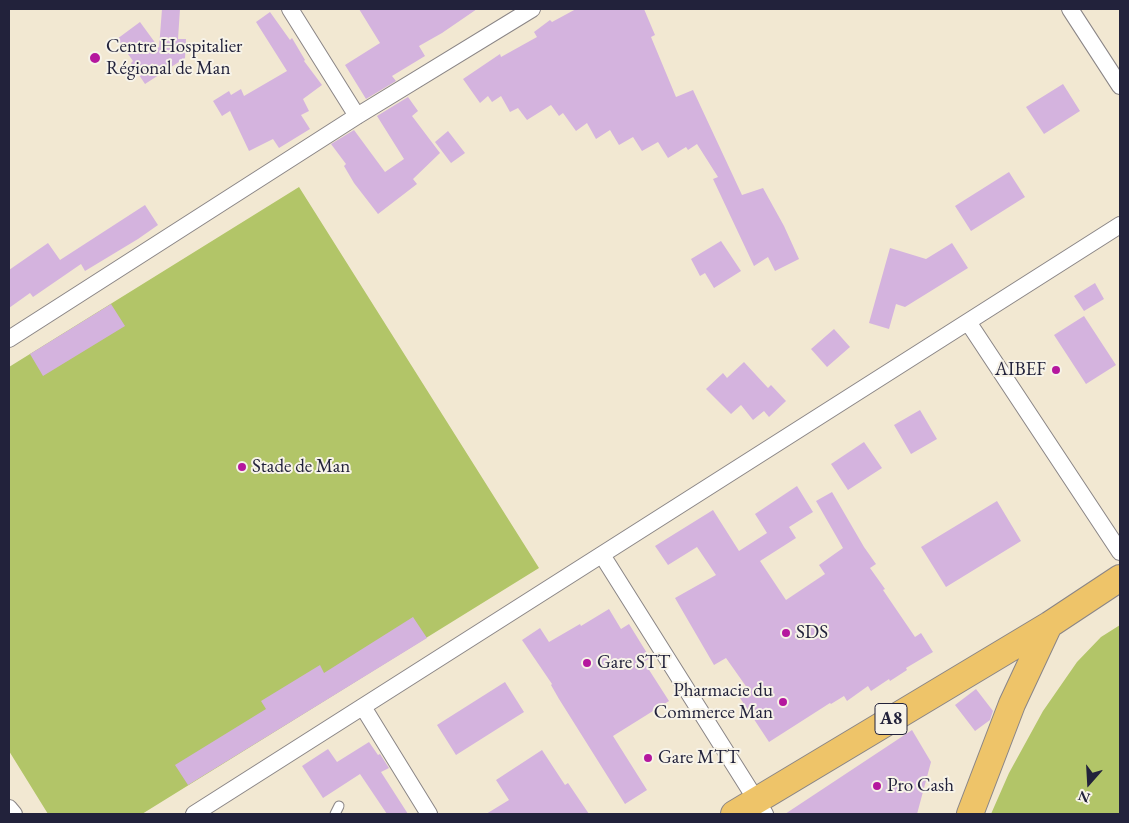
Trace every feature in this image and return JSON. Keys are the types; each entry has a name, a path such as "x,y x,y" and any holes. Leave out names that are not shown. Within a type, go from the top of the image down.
{"main road":[{"name":"A8","path":"734,814 761,807 1120,578"},
{"path":"970,814 1012,704 1049,624"}],"street":[{"path":"290,9 356,116"},
{"path":"9,338 356,116 532,9"},
{"path":"1070,9 1120,86"},
{"path":"194,814 1120,225"},
{"path":"968,322 1120,552"},
{"path":"602,555 761,807"},
{"path":"363,707 429,814"},
{"path":"9,808 14,814"}],"green space":[{"name":"Stade de Man","path":"299,187 539,568 142,814 48,814 9,751 9,367"},
{"path":"1120,625 1120,814 991,814 1009,773 1043,711 1077,662 1101,637"}],"building":[{"path":"162,9 180,9 178,39 186,39 185,58 145,84 131,63 133,61 117,39 140,22 159,48"},
{"path":"359,9 477,9 419,46 425,56 392,76 396,81 366,99 345,65 380,43"},
{"path":"576,9 644,9 655,35 651,37 676,97 693,90 742,195 763,188 784,226 799,259 775,271 768,257 754,266 713,179 718,177 697,144 688,150 686,147 668,158 658,142 642,151 633,137 619,145 610,130 596,139 587,123 576,131 563,113 559,116 551,105 527,120 518,108 510,112 501,96 492,102 488,96 480,103 463,79 500,54 501,57 537,37 534,32 550,20 552,22"},
{"path":"270,12 290,40 292,38 304,61 322,85 303,99 309,111 301,115 310,129 279,148 273,139 249,151 230,111 222,116 213,101 229,91 231,95 241,89 244,96 287,71 256,22"},
{"path":"1063,84 1080,111 1044,134 1026,107"},
{"path":"408,97 418,111 412,116 440,153 413,179 417,184 378,214 354,183 344,166 346,164 331,144 354,130 385,172 404,159 377,116"},
{"path":"448,131 465,153 451,163 435,142"},
{"path":"1009,172 1025,197 971,231 955,206"},
{"path":"145,205 158,225 85,271 81,264 33,297 30,293 9,308 9,270 48,243 60,260"},
{"path":"721,241 741,271 714,288 705,273 700,276 691,259"},
{"path":"952,243 968,268 905,307 896,304 889,329 869,323 890,248 926,259"},
{"path":"1095,283 1104,299 1084,311 1074,296"},
{"path":"111,304 125,326 43,376 30,354"},
{"path":"1084,316 1116,365 1086,384 1054,335"},
{"path":"834,329 850,347 827,367 811,349"},
{"path":"744,362 768,388 771,385 786,401 769,417 764,411 753,420 741,405 731,414 706,389 723,373 727,378"},
{"path":"920,410 937,439 911,454 894,425"},
{"path":"864,442 882,468 848,490 831,464"},
{"path":"797,486 813,512 789,527 796,538 760,561 786,600 825,574 819,565 843,548 816,501 832,492 876,564 870,568 885,589 883,590 915,637 921,633 933,652 906,668 907,670 890,681 889,679 871,691 868,686 847,701 844,696 830,703 769,742 740,698 750,692 726,658 714,665 675,598 716,575 697,547 668,565 655,546 713,510 739,551 767,533 755,514"},
{"path":"997,501 1021,541 946,587 921,547"},
{"path":"609,609 621,629 629,624 650,658 644,662 669,701 613,736 647,790 625,804 559,699 552,684 522,640 540,628 549,642"},
{"path":"413,617 427,638 188,785 175,765 266,709 261,701 320,665 324,673"},
{"path":"505,682 524,712 456,755 437,725"},
{"path":"976,689 993,711 990,720 975,731 955,705"},
{"name":"Pro Cash","path":"912,730 931,762 917,814 785,814"},
{"path":"369,742 389,768 381,772 408,814 387,814 360,774 323,798 302,766 328,749 337,762"},
{"path":"542,750 565,785 568,783 589,814 486,814 509,800 496,780"}],"place":[{"name":"Centre Hospitalier Régional de Man","path":"95,58"},
{"name":"AIBEF","path":"1056,370"},
{"name":"Stade de Man","path":"242,467"},
{"name":"SDS","path":"786,633"},
{"name":"Gare STT","path":"587,663"},
{"name":"Pharmacie du Commerce Man","path":"783,702"},
{"name":"Gare MTT","path":"648,758"},
{"name":"Pro Cash","path":"877,786"}]}
